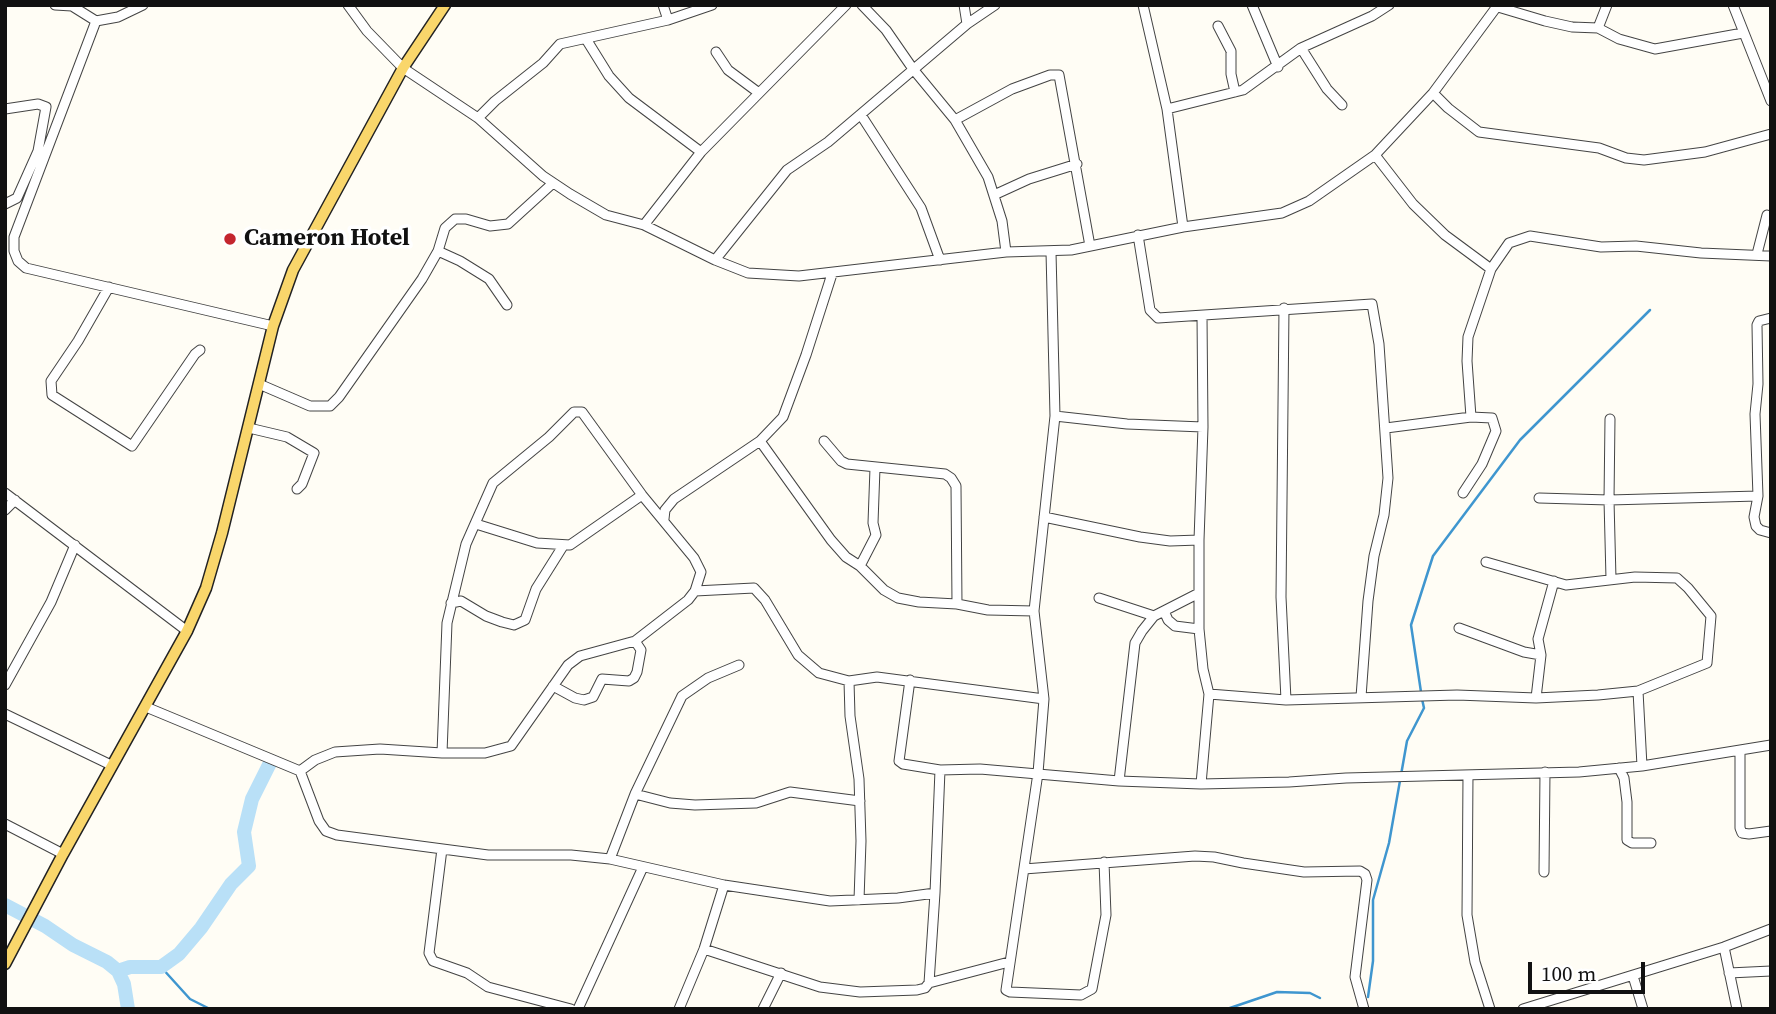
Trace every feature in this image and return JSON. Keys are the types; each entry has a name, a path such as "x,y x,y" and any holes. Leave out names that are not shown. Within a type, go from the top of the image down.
{"main road":[{"path":"5,964 111,765 187,631 206,587 249,428 273,326 299,259 403,68 445,5"}],"street":[{"path":"55,5 71,6 96,22 118,17 144,5"},
{"path":"348,5 367,31 403,68 478,118 552,183 606,215 644,225 748,273 774,276 832,274 1006,252 1051,251 1090,246 1182,227 1282,213 1310,201 1376,155 1433,93 1498,6 1545,21 1598,29 1619,39 1655,49 1743,33"},
{"path":"663,5 668,20"},
{"path":"478,118 543,63 560,44 668,20 712,5"},
{"path":"644,225 701,152 846,5"},
{"path":"863,5 886,30 913,69 955,120 988,177 1002,220 1006,252"},
{"path":"964,5 967,24"},
{"path":"715,260 787,170 828,142 967,24 995,5"},
{"path":"1143,5 1167,109 1182,227"},
{"path":"1252,5 1278,67"},
{"path":"1370,5 1372,16"},
{"path":"1167,109 1243,90 1301,48 1372,16 1389,5"},
{"path":"1598,29 1607,5"},
{"path":"1733,5 1771,101"},
{"path":"96,22 14,237 14,251 18,261 26,268 273,326"},
{"path":"1218,26 1231,51 1231,74 1235,92"},
{"path":"586,39 609,76 629,98 701,152"},
{"path":"1301,48 1327,89 1342,105"},
{"path":"716,52 728,70 758,93"},
{"path":"955,120 1012,89 1050,75 1059,75 1090,246"},
{"path":"1433,93 1479,132 1599,148 1626,158 1644,160 1681,156 1771,134"},
{"path":"5,109 38,104 46,107 38,151 17,198 5,204"},
{"path":"861,115 921,208 940,260"},
{"path":"1376,155 1413,204 1445,235 1491,270"},
{"path":"993,195 1029,179 1077,164"},
{"path":"259,384 310,405 330,405 346,387 422,279 438,251 445,228 455,219 466,219 490,226 508,224 552,183"},
{"path":"1757,254 1767,215"},
{"path":"1138,235 1153,315 1158,318 1372,304 1379,344 1388,478 1368,601 1361,697"},
{"path":"1471,417 1466,361 1468,337 1491,270 1509,243 1530,236 1601,247 1636,246 1701,253 1771,256"},
{"path":"438,251 489,279 507,305"},
{"path":"1051,251 1055,416 1034,611 1044,699 1038,773 1005,986 1010,992 1082,995 1092,989 1106,915 1104,862"},
{"path":"664,519 664,510 674,499 760,441 783,417 832,274"},
{"path":"109,287 51,381 52,395 132,446 200,350"},
{"path":"1284,308 1281,597 1286,700"},
{"path":"1200,784 1209,694 1203,669 1199,629 1202,316"},
{"path":"1771,318 1759,320 1757,326 1758,384 1755,414 1758,496 1754,517 1760,530 1771,533"},
{"path":"300,771 315,760 335,752 380,749 442,753 485,753 511,746 568,665 592,650 635,641 688,600 695,591 701,572 694,558 642,495 582,412 574,412 493,483 466,544 447,623 442,753"},
{"path":"1055,416 1126,424 1203,428"},
{"path":"1386,428 1471,417 1492,418 1496,431 1482,464 1463,493"},
{"path":"1610,419 1611,579"},
{"path":"249,428 287,437 314,453 302,484 297,489"},
{"path":"760,441 831,540 884,590 898,598 988,610 1034,611"},
{"path":"824,441 841,461 848,464 944,474 951,478 956,486 957,604"},
{"path":"860,566 876,536 873,523 875,468"},
{"path":"5,493 187,631"},
{"path":"476,524 537,543 570,545 642,495"},
{"path":"1539,498 1609,500 1758,496"},
{"path":"5,510 15,500"},
{"path":"1044,517 1140,537 1170,541 1199,540"},
{"path":"5,685 51,603 75,545"},
{"path":"451,603 461,601 486,616 514,625 525,620 536,589 563,546"},
{"path":"1209,694 1286,700 1415,696 1536,698 1638,691 1707,663 1711,616 1688,587 1677,578 1611,579 1566,585 1486,562"},
{"path":"1536,698 1541,654 1538,639 1554,580"},
{"path":"695,591 754,588 765,600 799,655 819,673 849,681 877,677 910,680 1044,699"},
{"path":"1119,781 1135,643 1154,616 1199,593"},
{"path":"1099,598 1154,616"},
{"path":"1164,611 1175,626 1199,629"},
{"path":"1459,628 1524,652 1541,654"},
{"path":"553,687 584,700 593,697 602,679 629,681 637,672 641,650 635,641"},
{"path":"610,859 635,794 682,696 708,678 739,665"},
{"path":"910,680 899,761 902,764 940,769 1200,784 1619,768 1771,745"},
{"path":"849,681 860,801 859,900"},
{"path":"1638,691 1642,766"},
{"path":"146,707 300,771 318,821 326,831 337,835 488,855 571,855 610,859 724,885 830,901 935,893"},
{"path":"5,715 111,765"},
{"path":"1740,750 1740,828 1742,833 1749,834 1771,831"},
{"path":"1619,768 1624,778 1627,802 1627,840 1632,843 1651,843"},
{"path":"704,949 820,987 860,992 925,988 929,983 940,769"},
{"path":"1544,872 1545,772"},
{"path":"1468,775 1466,865 1470,939 1490,1009"},
{"path":"635,794 670,803 695,805 756,803 790,792 860,801"},
{"path":"5,824 63,854"},
{"path":"442,849 429,953 433,961 467,973 488,987 571,1009"},
{"path":"1024,869 1214,857 1304,872 1360,871 1365,874 1367,880 1355,977 1364,1009"},
{"path":"578,1009 643,867"},
{"path":"679,1009 704,949 724,885"},
{"path":"1523,1009 1549,1005 1771,929"},
{"path":"1724,947 1737,1009"},
{"path":"929,983 1009,962"},
{"path":"1729,973 1771,971"},
{"path":"764,1009 781,973"},
{"path":"1633,976 1643,1009"}],"waterway":[{"path":"1421,692 1411,625 1433,556 1520,440 1650,310"},
{"path":"1368,997 1373,961 1373,900 1389,843 1407,741 1424,708 1422,699"},
{"path":"118,971 130,967 161,967 179,954 201,928 231,884 249,866 244,832 252,799 271,761"},
{"path":"5,905 107,962 118,971 124,984 128,1009"},
{"path":"161,967 190,999 210,1009"},
{"path":"1227,1009 1277,992 1310,993 1320,998"}],"place":[{"name":"Cameron Hotel","path":"230,239"}]}
